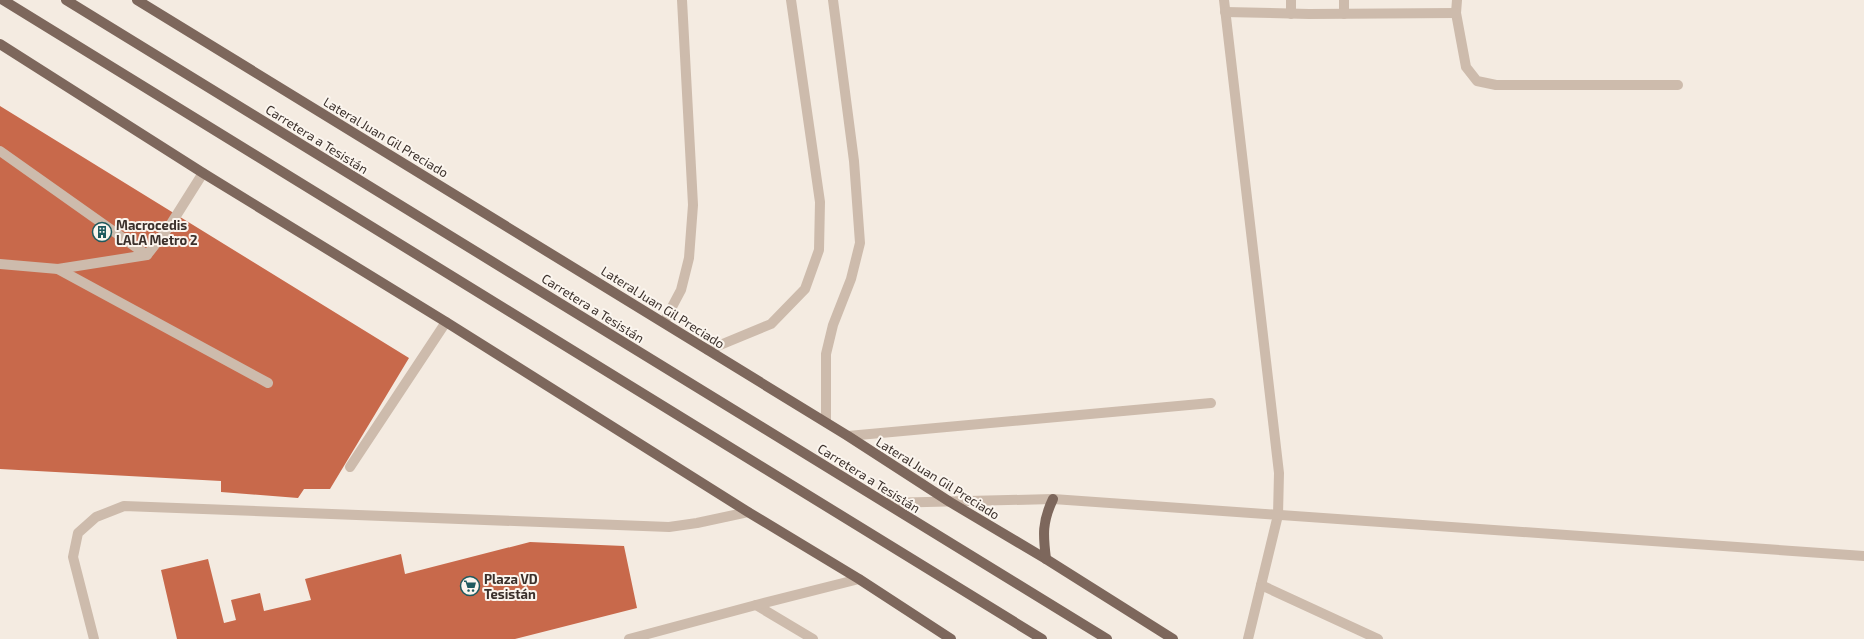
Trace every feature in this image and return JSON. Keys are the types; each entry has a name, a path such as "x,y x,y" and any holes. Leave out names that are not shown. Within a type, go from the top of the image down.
{"main road":[{"path":"3,0 1042,639"},
{"name":"Carretera a Tesistán","path":"66,0 1107,639"},
{"name":"Lateral Juan Gil Preciado","path":"137,0 826,422 950,502 1046,559 1172,639"},
{"path":"0,44 202,173 446,322 748,512 859,579 951,639"},
{"path":"1046,559 1043,532 1046,514 1053,499"}],"street":[{"path":"664,322 681,290 689,258 694,206 682,0"},
{"path":"708,350 771,324 805,289 819,250 820,202 791,0"},
{"path":"826,422 826,354 833,325 851,279 860,243 854,161 833,0"},
{"path":"1224,0 1279,473 1278,515 1248,639"},
{"path":"1291,0 1291,14"},
{"path":"1344,0 1344,14"},
{"path":"1457,0 1456,13 1466,66 1477,82 1496,85 1678,85"},
{"path":"1225,12 1291,14 1456,13"},
{"path":"0,151 147,255"},
{"path":"0,264 58,269 147,255 169,227 202,173"},
{"path":"58,269 268,383"},
{"path":"350,467 446,322"},
{"path":"848,436 1212,403"},
{"path":"886,503 1053,499 1864,556"},
{"path":"94,639 73,557 78,533 96,517 124,506 669,527 697,523 748,512"},
{"path":"629,639 756,604 859,579"},
{"path":"1261,585 1378,639"},
{"path":"756,604 813,639"}],"building":[{"name":"Macrocedis LALA Metro 2","path":"0,106 409,358 330,489 304,489 298,498 221,492 221,481 0,469"},
{"name":"Plaza VD Tesistán","path":"530,542 624,546 637,608 515,639 177,639 161,570 208,559 224,623 236,620 231,600 260,593 264,611 311,600 305,579 401,554 405,574"}],"place":[{"name":"Macrocedis LALA Metro 2","path":"102,232"},
{"name":"Plaza VD Tesistán","path":"470,586"}]}
